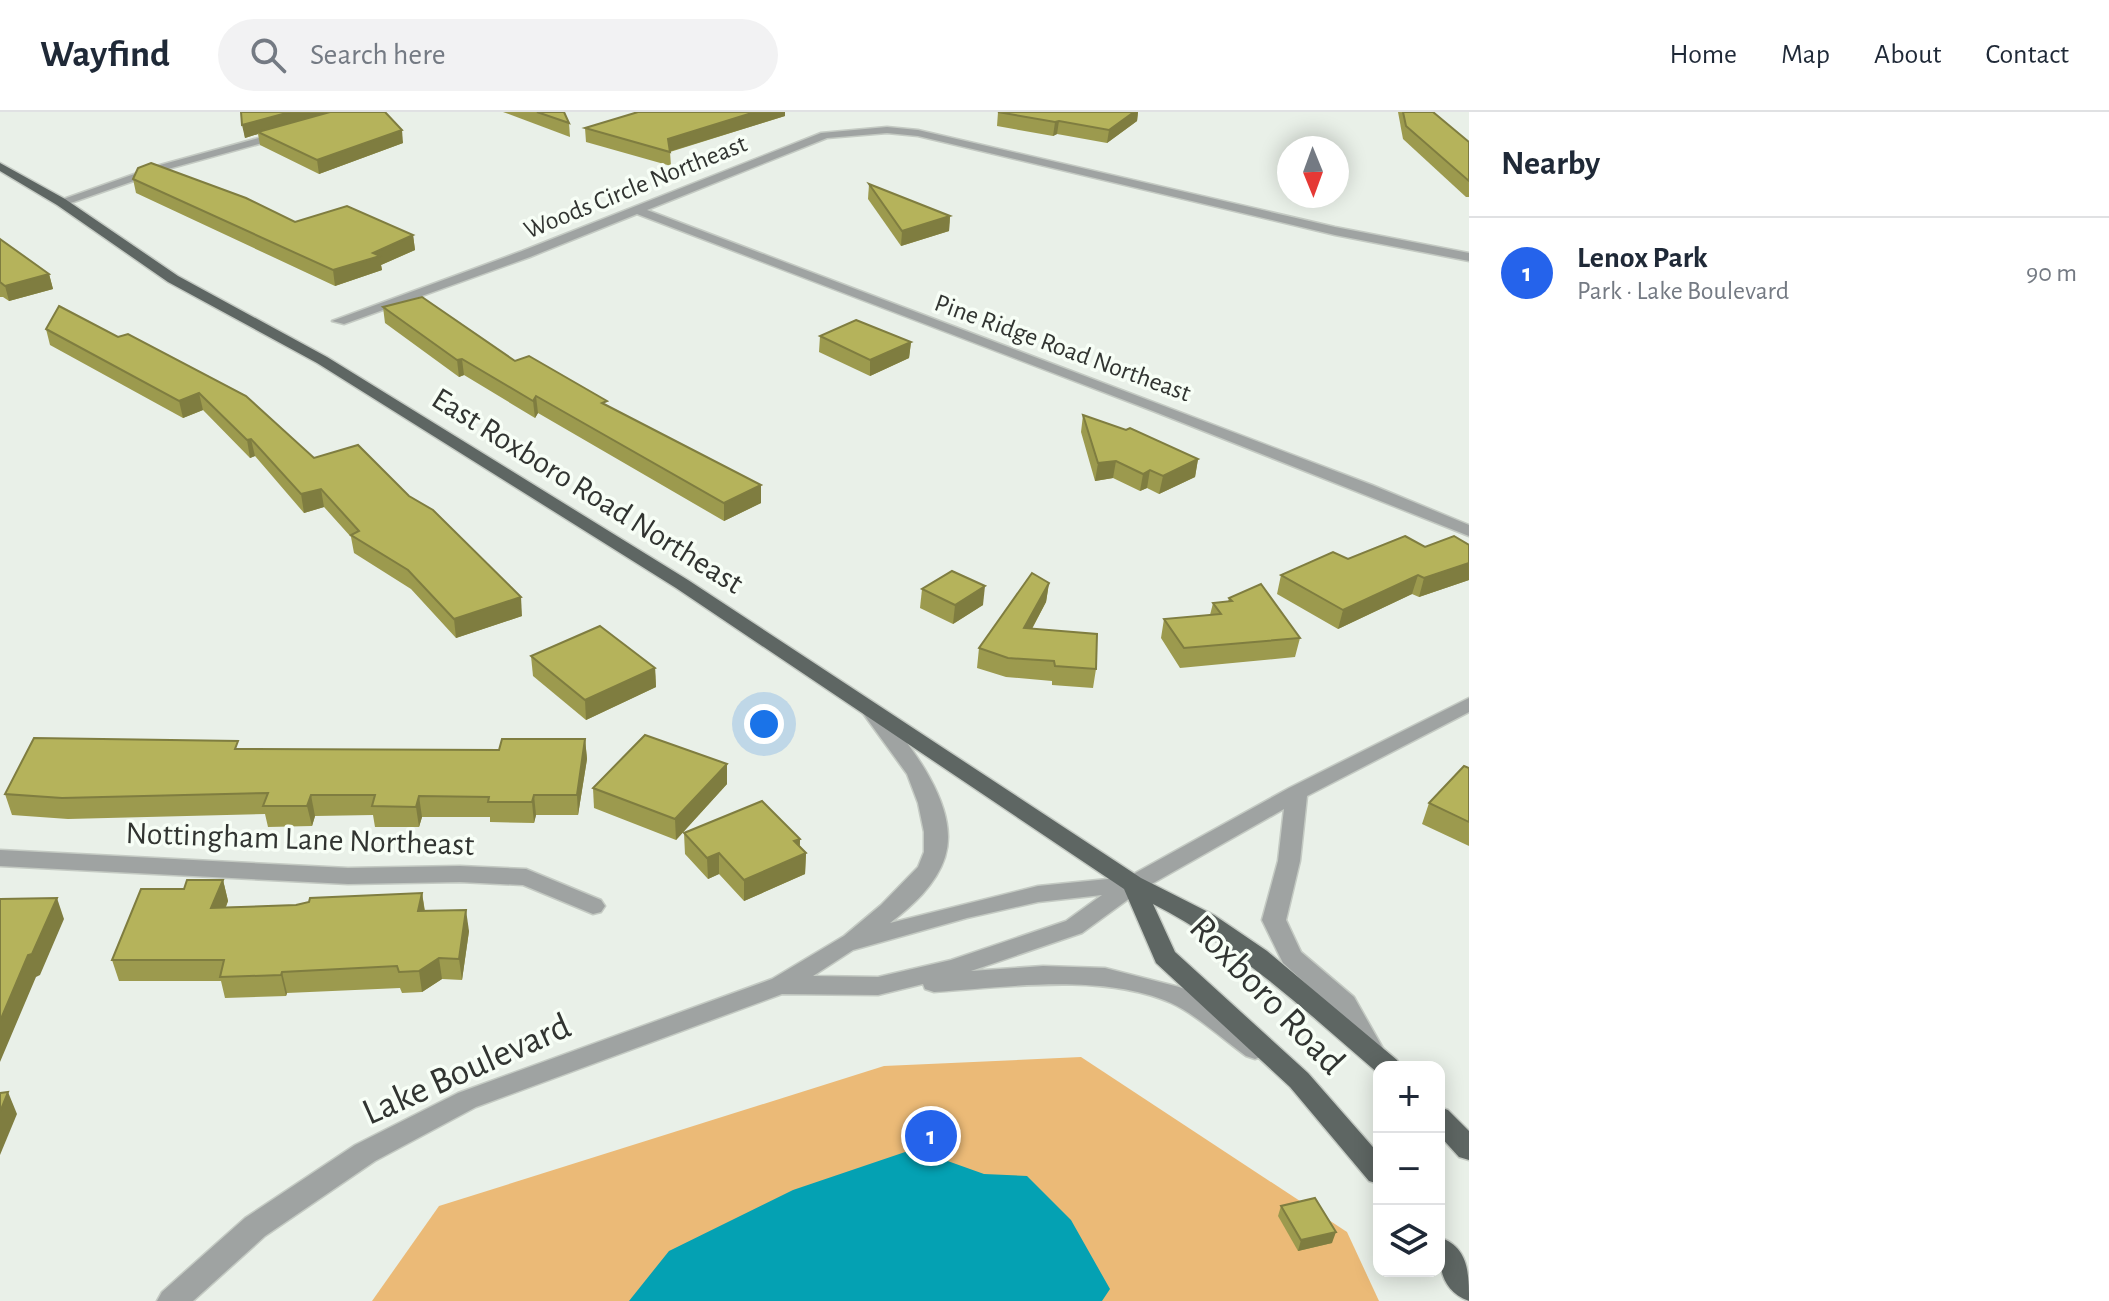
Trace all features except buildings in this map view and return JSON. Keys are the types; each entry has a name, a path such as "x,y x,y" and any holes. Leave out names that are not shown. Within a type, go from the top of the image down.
{"main road":[{"name":"East Roxboro Road Northeast","path":"0,166 61,202 173,279 322,360 682,584 1133,884"},
{"name":"Roxboro Road","path":"1133,884 1206,921 1258,957 1380,1058"},
{"name":"Roxboro Road","path":"1133,884 1165,957 1299,1080 1373,1166"},
{"path":"1445,1124 1469,1149"},
{"path":"1445,1257 1469,1288"}],"street":[{"path":"61,202 164,167 299,130"},
{"name":"Woods Circle Northeast","path":"339,321 639,211 804,142 825,135 887,130 968,144 1335,231 1469,257"},
{"name":"Pine Ridge Road Northeast","path":"639,211 1007,352 1113,389 1469,531"},
{"path":"1133,884 1297,793 1469,704"},
{"name":"Lake Boulevard","path":"172,1301 255,1227 365,1153 467,1100 781,985 886,914 918,882 934,855 935,829 928,793 911,757 872,712"},
{"path":"1297,793 1289,861 1274,920 1292,957 1345,1004 1380,1058"},
{"name":"Nottingham Lane Northeast","path":"0,858 348,876 460,874 526,877 593,906"},
{"name":"Lake Boulevard","path":"845,944 1038,894 1133,884"},
{"name":"Lake Boulevard","path":"878,986 954,968 1074,927 1133,884"},
{"name":"Lake Boulevard","path":"781,985 878,986 1043,975 1105,977 1179,996 1299,1080"}],"shaded area":[{"path":"1081,1057 1347,1232 1379,1301 372,1301 439,1206 884,1066"}],"water":[{"path":"914,1149 984,1174 1027,1176 1071,1220 1110,1289 1102,1301 629,1301 669,1251 793,1190"}],"place":[{"name":"Lenox Park","path":"931,1136"}]}
